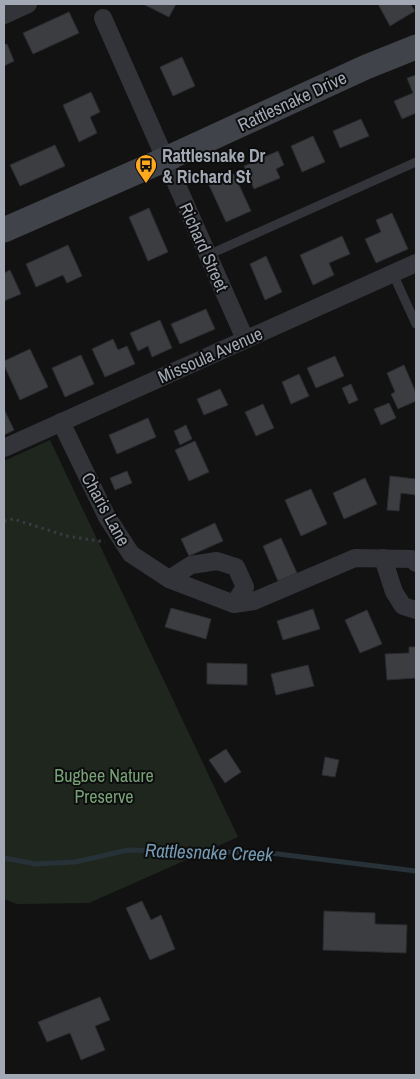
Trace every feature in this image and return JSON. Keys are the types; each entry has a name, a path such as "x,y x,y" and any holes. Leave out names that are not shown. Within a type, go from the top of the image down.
{"street":[{"path":"4,14 28,4"},
{"name":"Richard Street","path":"103,18 245,339"},
{"name":"Rattlesnake Drive","path":"4,230 166,159 357,71 416,47"},
{"name":"Missoula Avenue","path":"4,448 416,263"},
{"name":"Charis Lane","path":"61,422 107,517 132,554 169,580 234,604"},
{"path":"234,604 254,601 355,558 412,559 416,563"},
{"path":"383,558 394,592 403,606 416,610"},
{"path":"169,580 191,565 217,561 236,567 245,587 234,604"}],"lane":[{"path":"208,255 416,162"},
{"path":"393,274 416,324"}],"path":[{"path":"4,521 13,519 67,536 104,543 119,535"}],"green space":[{"name":"Bugbee Nature Preserve","path":"50,440 238,837 89,903 17,904 4,899 4,461"}],"building":[{"path":"143,4 176,4 169,17"},
{"path":"378,4 413,4 411,5 415,11 390,26"},
{"path":"69,12 79,33 33,54 23,33"},
{"path":"7,44 14,61 4,66 4,45"},
{"path":"182,57 195,86 173,96 160,67"},
{"path":"416,75 416,113 402,119 394,101 413,93 407,78"},
{"path":"91,92 100,112 90,117 97,133 79,142 63,105"},
{"path":"361,119 369,136 340,148 333,131"},
{"path":"313,136 325,162 302,172 291,146"},
{"path":"55,145 65,166 20,186 10,165"},
{"path":"278,151 284,165 276,169 280,178 254,189 244,166"},
{"path":"234,174 251,211 226,222 209,185"},
{"path":"149,208 168,252 148,261 129,217"},
{"path":"392,213 408,249 376,263 365,239 381,232 376,220"},
{"path":"342,236 350,254 329,263 334,275 313,285 300,255"},
{"path":"68,245 82,276 67,283 63,275 36,287 26,264"},
{"path":"266,256 282,292 265,300 250,264"},
{"path":"10,270 21,294 4,301 4,273"},
{"path":"206,309 215,329 180,344 171,324"},
{"path":"160,320 172,348 152,357 148,346 138,351 130,333"},
{"path":"113,339 118,350 127,346 135,364 105,377 92,349"},
{"path":"30,349 48,387 20,400 4,365 4,361"},
{"path":"81,355 94,384 65,397 52,368"},
{"path":"335,356 344,376 316,388 307,368"},
{"path":"404,365 416,393 416,401 398,409 391,394 395,392 387,373"},
{"path":"299,374 309,396 291,404 282,382"},
{"path":"351,384 358,400 349,404 342,388"},
{"path":"220,389 228,405 204,415 197,399"},
{"path":"389,403 396,418 381,425 374,409"},
{"path":"263,404 274,428 256,436 245,412"},
{"path":"4,409 14,430 4,435"},
{"path":"148,418 156,437 117,454 109,435"},
{"path":"186,425 192,439 180,445 174,431"},
{"path":"195,441 209,472 189,481 175,450"},
{"path":"127,471 132,483 115,490 110,478"},
{"path":"390,476 416,479 416,495 401,493 399,511 387,510"},
{"path":"365,478 377,504 344,519 333,493"},
{"path":"311,489 327,524 301,536 285,500"},
{"path":"215,523 223,541 189,556 181,539"},
{"path":"281,538 297,573 278,581 263,546"},
{"path":"171,608 211,619 206,639 165,627"},
{"path":"313,609 320,629 283,640 277,621"},
{"path":"367,610 382,644 360,653 345,620"},
{"path":"409,647 416,647 416,678 387,680 385,654 409,653"},
{"path":"207,663 247,664 247,685 207,684"},
{"path":"308,665 314,686 276,695 271,674"},
{"path":"226,749 241,772 225,783 209,760"},
{"path":"325,757 339,760 335,777 322,775"},
{"path":"142,901 151,920 161,915 175,949 150,960 126,908"},
{"path":"324,911 375,913 375,924 407,925 406,953 323,950"},
{"path":"100,997 110,1020 95,1026 105,1050 81,1060 70,1033 47,1042 38,1022"}],"waterway":[{"name":"Rattlesnake Creek","path":"4,858 36,864 75,862 128,850 270,853 416,871"}],"place":[{"name":"Rattlesnake Dr & Richard St","path":"146,184"}]}
